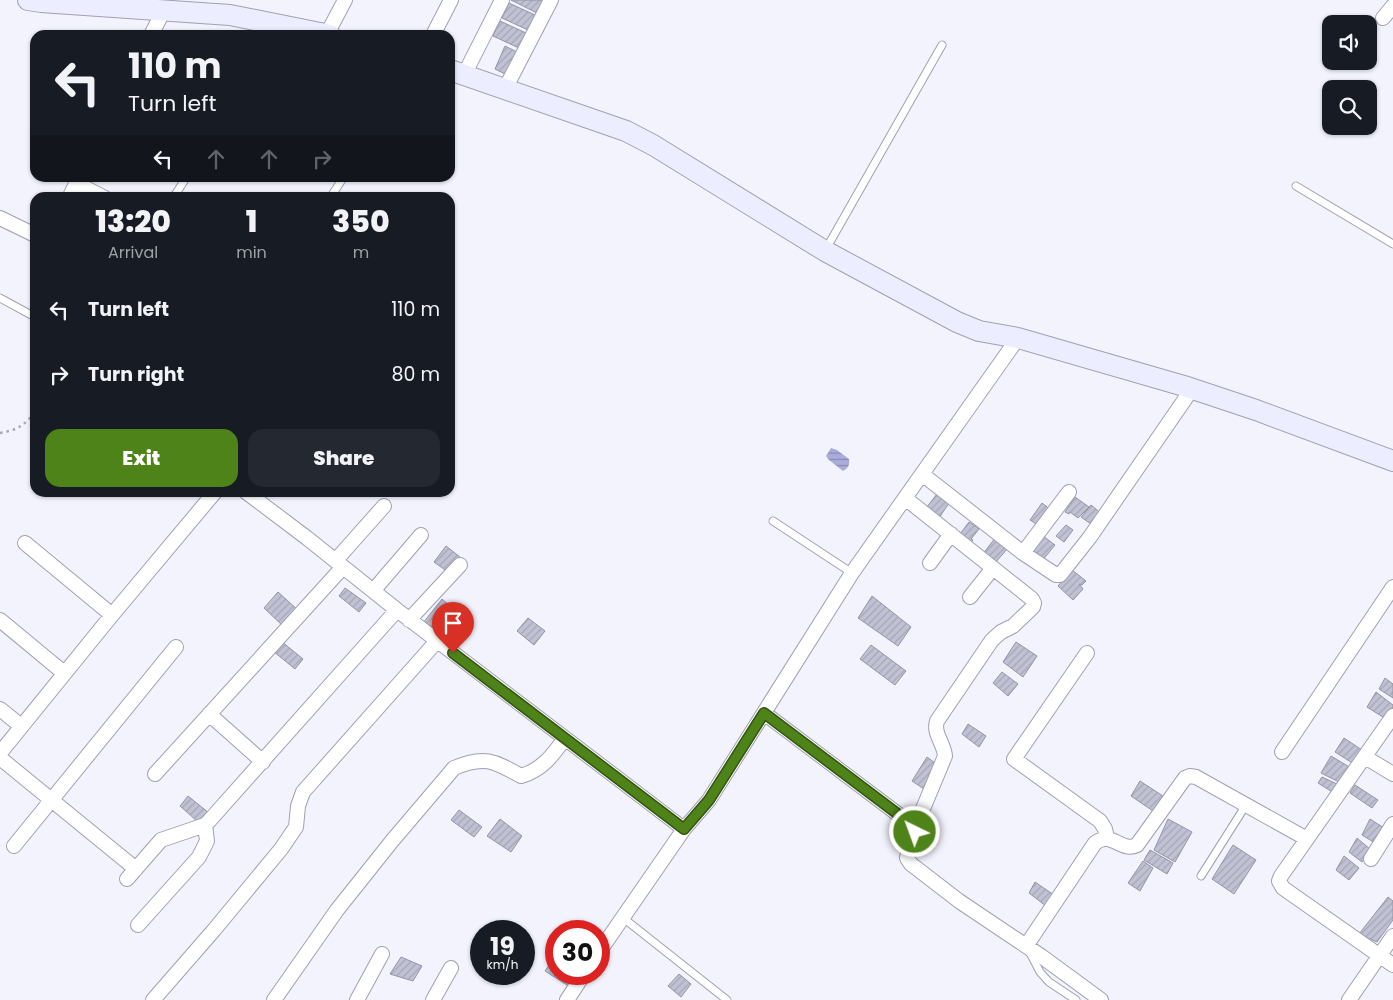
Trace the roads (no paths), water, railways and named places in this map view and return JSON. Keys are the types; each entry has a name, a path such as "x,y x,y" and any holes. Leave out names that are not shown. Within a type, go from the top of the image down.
{"street":[{"path":"324,30 345,0"},
{"path":"435,30 451,0"},
{"path":"502,0 457,72 626,131 653,145 825,251 957,322 979,331 1018,338 1256,410 1393,461"},
{"path":"505,89 551,0"},
{"path":"37,1 230,14 303,30"},
{"path":"1383,18 1393,6"},
{"path":"154,30 164,10"},
{"path":"80,182 96,192"},
{"path":"0,218 30,233"},
{"path":"610,935 684,829 709,800 852,573 1018,338"},
{"path":"922,474 1023,553 1056,575 1060,575 1090,537 1192,390"},
{"path":"1023,553 1070,492"},
{"path":"0,753 211,497"},
{"path":"252,497 409,620 684,829"},
{"path":"905,498 1032,599 1034,603 1014,626 1001,632 992,640 937,721 936,732 945,756 914,828 915,832 907,858 911,864 959,901 1102,1000"},
{"path":"155,774 339,564 384,506"},
{"path":"930,563 951,534"},
{"path":"373,591 421,535"},
{"path":"25,543 112,615"},
{"path":"409,620 460,565"},
{"path":"970,597 993,568"},
{"path":"1282,752 1393,587"},
{"path":"0,758 52,800 131,874 161,840 205,825 397,610"},
{"path":"0,620 64,673"},
{"path":"154,1000 282,849 296,827 298,806 303,792 437,641"},
{"path":"14,846 176,647"},
{"path":"1087,654 1014,759 1100,821 1105,829 1107,838"},
{"path":"0,709 21,726"},
{"path":"764,713 914,828"},
{"path":"209,714 263,762"},
{"path":"1393,716 1281,876 1280,881 1283,888 1393,965"},
{"path":"274,1000 337,910 404,826 454,768 468,762 484,760 521,776 531,773 547,762 565,738"},
{"path":"1365,757 1393,774"},
{"path":"1026,946 1096,843 1101,839 1107,838 1127,847 1137,845 1185,778 1190,776 1196,777 1307,839"},
{"path":"1371,859 1393,824"},
{"path":"138,924 199,857 208,841 205,825"},
{"path":"1349,1000 1393,936"},
{"path":"357,1000 382,954"},
{"path":"433,1000 451,968"},
{"path":"567,1000 577,985"}],"lane":[{"path":"825,251 942,45"},
{"path":"1296,186 1393,244"},
{"path":"0,298 30,314"},
{"path":"773,521 852,573"},
{"path":"1201,876 1246,805"},
{"path":"622,916 727,1000"},
{"path":"1026,946 1044,977 1076,1000"}],"water":[{"path":"831,448 849,459 848,466 843,471 826,456"}]}
